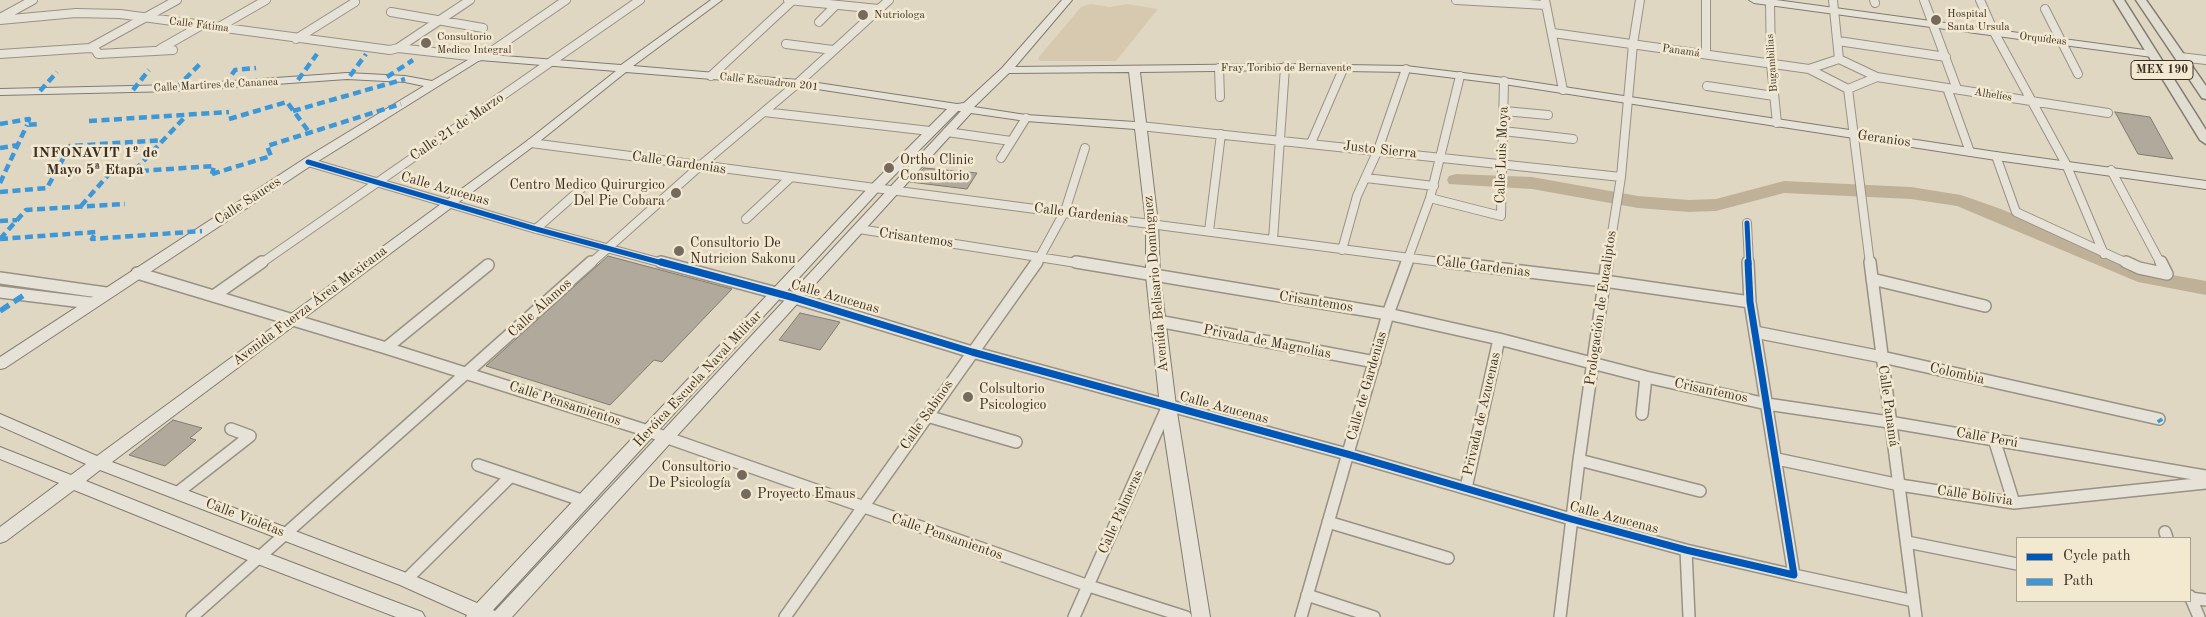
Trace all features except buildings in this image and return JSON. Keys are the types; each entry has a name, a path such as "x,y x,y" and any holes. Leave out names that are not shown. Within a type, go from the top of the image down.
{"main road":[{"name":"MEX 190","path":"2119,0 2206,140"},
{"name":"MEX 190","path":"2141,0 2206,95"}],"street":[{"path":"0,19 33,0"},
{"path":"90,48 177,0"},
{"path":"219,27 266,0"},
{"path":"398,48 470,0"},
{"name":"Calle Sauces","path":"0,364 308,162 432,84 501,45 566,0"},
{"name":"Calle 21 de Marzo","path":"214,295 640,0"},
{"name":"Avenida Fuerza Área Mexicana","path":"0,536 531,143 717,0"},
{"name":"Avenida Fuerza Área Mexicana","path":"625,70 727,0"},
{"path":"710,76 790,0 880,9"},
{"name":"Calle Álamos","path":"192,617 261,558 607,248 798,83 889,0"},
{"name":"Heróica Escuela Naval Militar","path":"481,615 648,431 778,294 874,189 930,131 964,108 1006,70 1067,0"},
{"path":"1456,0 1545,2 1553,33 1563,90"},
{"name":"Prologación de Eucaliptos","path":"1560,617 1579,460 1594,364 1604,281 1621,177 1633,44 1640,0"},
{"path":"1706,0 1706,54"},
{"name":"Orquídeas","path":"1754,0 1834,5 1933,24 2152,54"},
{"path":"1924,0 1957,89"},
{"path":"1980,0 1994,32 2066,164 2104,254"},
{"path":"296,39 355,2"},
{"name":"Bugambilias","path":"1770,2 1771,64 1777,123"},
{"path":"1834,5 1839,59"},
{"path":"819,22 836,6"},
{"path":"2045,9 2078,74"},
{"path":"391,12 483,28"},
{"name":"Calle Fátima","path":"0,19 76,13 120,14 296,39 390,50 398,48"},
{"path":"157,50 202,25"},
{"name":"Panamá","path":"1553,33 1809,70"},
{"path":"1838,41 1946,57"},
{"path":"786,44 834,50"},
{"path":"0,54 90,48 95,49 98,54 173,50"},
{"name":"Calle Escuadron 201","path":"398,48 625,70 798,83 1026,118 1140,126"},
{"path":"2180,57 2206,60"},
{"path":"1809,70 1839,59 1878,77"},
{"path":"1274,240 1285,67"},
{"name":"Fray Toribio de Bernavente","path":"1006,70 1285,67 1406,69 1563,90"},
{"path":"1311,143 1344,67"},
{"path":"1219,68 1220,97"},
{"name":"Avenida Belisario Domínguez","path":"1134,69 1152,223 1153,276 1168,406 1201,617"},
{"path":"1342,250 1348,224 1378,150 1406,69"},
{"path":"1809,70 1848,89 1878,77"},
{"name":"Calle Martires de Cananea","path":"0,92 176,88 347,76 405,79 432,84"},
{"name":"Calle de Gardenias","path":"1301,617 1388,314 1434,186 1460,76"},
{"name":"Alhelies","path":"1878,77 2108,112"},
{"name":"Calle Luis Moya","path":"1430,198 1501,216 1504,81"},
{"path":"1707,86 1774,96"},
{"path":"1947,88 1970,152"},
{"name":"Calle Panamá","path":"1848,89 1916,617"},
{"name":"Geranios","path":"1563,90 1996,156 2111,170 2206,185"},
{"name":"Heróica Escuela Naval Militar","path":"501,617 948,132 964,108"},
{"path":"1504,110 1548,116"},
{"path":"764,112 930,131"},
{"path":"1001,158 1026,118"},
{"name":"Justo Sierra","path":"1140,126 1621,177"},
{"path":"1503,131 1573,139"},
{"path":"948,132 1011,141"},
{"path":"1209,230 1221,134"},
{"name":"Calle Gardenias","path":"531,143 874,189 1209,230 1342,250 1604,281 1750,302"},
{"name":"Calle Sabinos","path":"786,617 1041,256 1065,212 1085,148"},
{"path":"1996,156 2016,212 2104,254 2139,268 2167,274 2111,170"},
{"name":"Calle Azucenas","path":"308,162 536,229 795,298 972,352 1347,454 1571,519 1686,550 1914,600"},
{"path":"746,219 790,178"},
{"path":"1366,178 1434,186"},
{"path":"536,229 581,189"},
{"path":"1747,223 1750,302 1794,574"},
{"name":"Crisantemos","path":"859,229 1041,256 1388,314 1499,339 1646,377 1767,404"},
{"path":"386,348 488,265"},
{"name":"Calle Pensamientos","path":"138,273 468,373 667,437 1089,586 1186,617"},
{"path":"0,278 106,293"},
{"path":"1872,279 1986,306"},
{"path":"0,292 91,303"},
{"name":"Privada de Magnolias","path":"1158,321 1375,362"},
{"name":"Colombia","path":"1755,332 1882,357 2159,419"},
{"name":"Privada de Azucenas","path":"1466,488 1499,339"},
{"path":"1642,414 1646,377"},
{"name":"Calle Perú","path":"1767,404 1994,439 2206,476"},
{"name":"Calle Palmeras","path":"1074,617 1168,406"},
{"path":"927,416 1016,442"},
{"name":"Calle Violetas","path":"0,420 98,463 406,580 481,615"},
{"path":"178,493 250,436 231,429"},
{"path":"1994,439 2014,503"},
{"path":"0,453 261,558 416,617"},
{"path":"1579,460 1700,491"},
{"name":"Calle Bolivia","path":"1777,460 1900,485 2014,503 2206,483"},
{"path":"478,465 584,501"},
{"path":"406,580 510,477"},
{"path":"1328,522 1448,558"},
{"path":"1907,542 2016,564"},
{"path":"1686,550 1689,617"},
{"path":"1307,595 1374,617"},
{"path":"2191,597 2206,600"},
{"path":"2191,599 2199,617"}],"shaded area":[{"path":"1090,4 1110,7 1127,4 1158,9 1116,61 1040,61 1038,58 1081,7"}],"waterway":[{"path":"1456,180 1532,183 1638,202 1689,206 1716,205 1784,187 1911,193 1961,201 1994,213 2145,277 2206,288"}],"marked path":[{"path":"298,80 317,54"},
{"path":"350,76 366,54"},
{"path":"387,77 413,60"},
{"path":"176,88 201,63"},
{"path":"225,85 235,70 256,68"},
{"path":"133,90 149,70"},
{"path":"40,91 57,72"},
{"path":"293,111 405,79"},
{"path":"229,119 287,102 309,132"},
{"path":"212,174 271,156 267,146 401,104"},
{"path":"89,121 229,112"},
{"path":"135,170 186,116"},
{"path":"0,124 29,119 27,125 40,124"},
{"path":"0,183 27,125"},
{"path":"0,192 47,188 70,146 164,140"},
{"path":"0,148 18,145"},
{"path":"81,206 110,173 214,166 212,174"},
{"path":"0,239 26,210 125,204"},
{"path":"0,221 17,220"},
{"path":"0,239 96,232 92,239 202,231"},
{"path":"0,311 24,295"}],"cycle path":[{"path":"308,162 536,229 795,298 972,352 1347,454 1571,519 1686,550 1794,575 1750,302 1747,223"}],"place":[{"name":"Nutriologa","path":"863,15"},
{"name":"Hospital Santa Ursula","path":"1936,20"},
{"name":"Consultorio Medico Integral","path":"426,43"},
{"name":"Ortho Clinic Consultorio","path":"889,168"},
{"name":"Centro Medico Quirurgico Del Pie Cobara","path":"676,193"},
{"name":"Consultorio De Nutricion Sakonu","path":"679,251"},
{"name":"Colsultorio Psicologico","path":"968,397"},
{"name":"Consultorio De Psicología","path":"742,475"},
{"name":"Proyecto Emaus","path":"746,494"}],"district":[{"name":"INFONAVIT 1º de Mayo 5ª Etapa","path":"95,162"}]}
